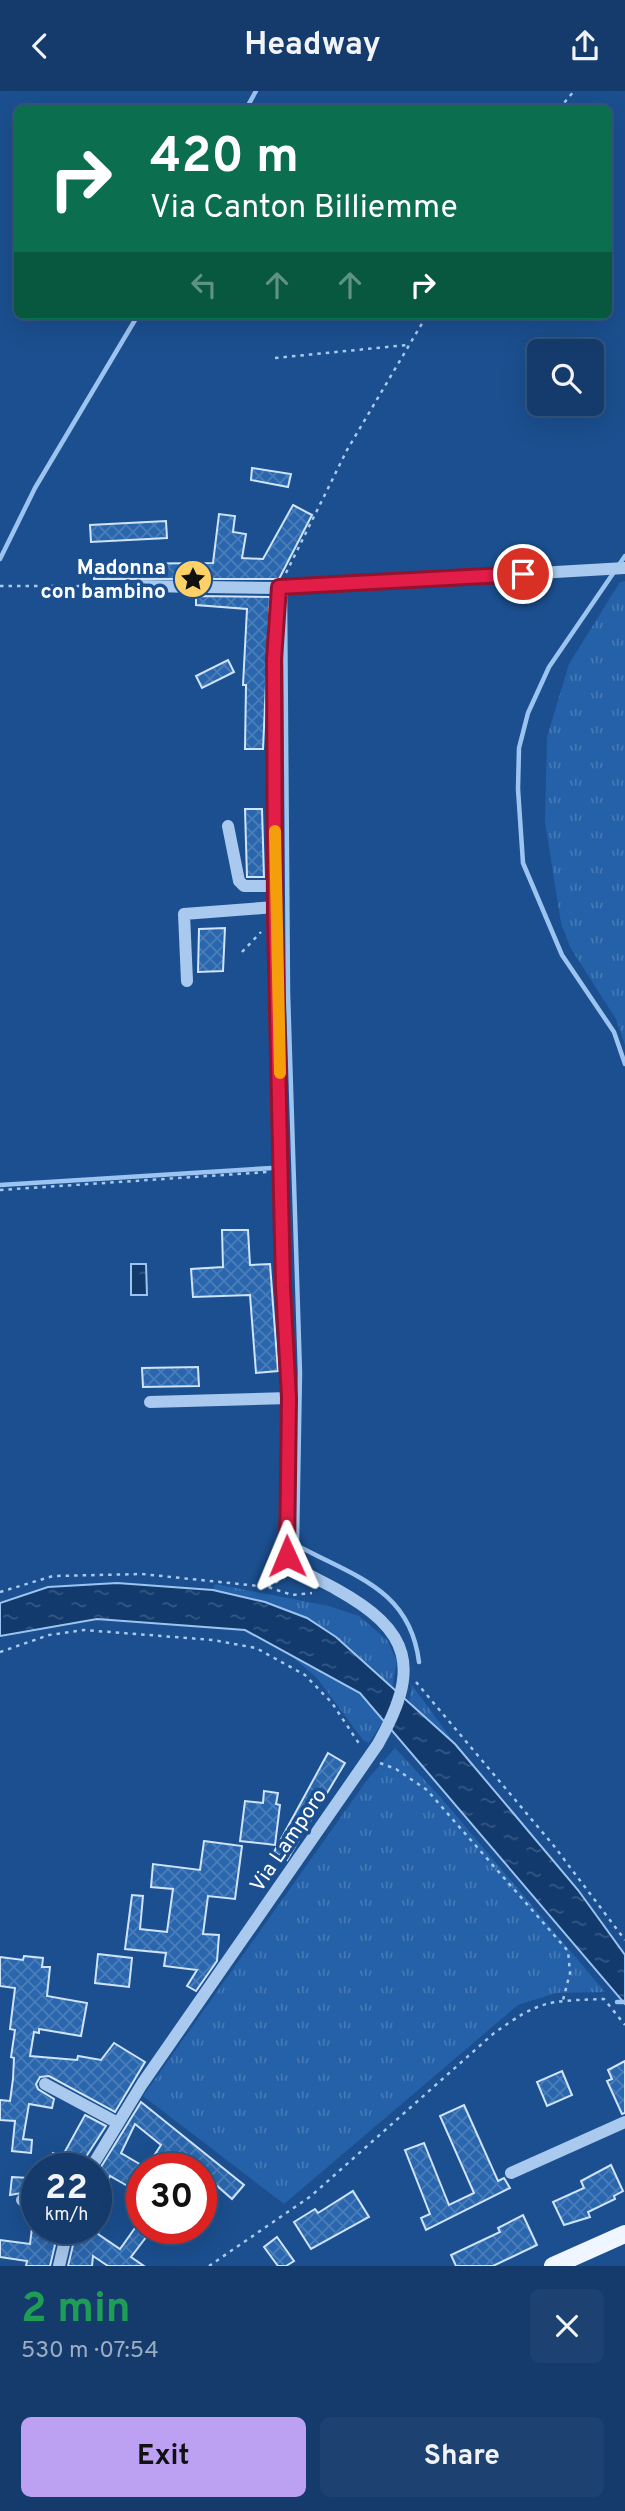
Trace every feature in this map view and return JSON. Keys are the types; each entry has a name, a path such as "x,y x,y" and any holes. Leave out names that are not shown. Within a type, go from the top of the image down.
{"main road":[{"path":"553,2266 625,2234"}],"street":[{"path":"139,586 279,587 625,568"},
{"path":"150,1402 289,1398 283,1287 275,912 274,659 279,587"},
{"path":"228,826 239,881 244,886 276,886"},
{"path":"187,981 184,913 275,912"},
{"name":"Via Lamporo","path":"100,2153 142,2084 378,1744 402,1688 404,1671 400,1648 392,1630 379,1615 296,1567 287,1556 289,1398"},
{"path":"46,2084 118,2123"},
{"path":"511,2173 625,2122"},
{"path":"59,2266 64,2244"}],"path":[{"path":"562,105 574,91"},
{"path":"279,587 346,450 425,319"},
{"path":"275,358 409,345"},
{"path":"0,586 139,586"},
{"path":"242,952 275,912"},
{"path":"0,1190 282,1172"},
{"path":"268,1587 296,1567"},
{"path":"0,1592 53,1576 97,1574 169,1576 268,1587 292,1595 313,1593 332,1586"},
{"path":"0,1651 49,1635 83,1630 214,1640 256,1648 305,1675 332,1703 369,1757 396,1769 427,1790 568,1951 570,1973 563,2000"},
{"path":"404,1671 554,1846 625,1940"},
{"path":"209,2266 311,2196 493,2034 526,2011 551,2001 604,1999 625,2025"}],"green space":[{"path":"625,581 625,1045 616,1019 570,947 561,923 545,822 547,737 569,664 620,582"},
{"path":"215,1584 329,1606 359,1616 387,1640 397,1661 392,1688 336,1637 265,1602 213,1590"},
{"path":"289,1654 360,1694 383,1721 369,1743 363,1740 317,1678"},
{"path":"412,1685 455,1744 409,1703"},
{"path":"395,1748 443,1800 605,1992 556,1993 518,2005 284,2204 143,2096 367,1780"}],"water":[{"path":"131,1264 146,1264 147,1295 131,1295"},
{"path":"117,1583 213,1590 265,1602 307,1618 336,1637 455,1744 578,1890 625,1955 625,2004 360,1693 245,1630 97,1619 0,1636 0,1603 48,1587"}],"building":[{"path":"252,468 291,474 288,487 251,480"},
{"path":"293,505 312,515 279,579 94,579 95,564 213,563 219,514 235,516 233,532 246,534 242,558 263,559"},
{"path":"166,521 167,538 91,542 90,525"},
{"path":"196,596 270,597 263,749 245,749 246,685 243,685 247,609 196,605"},
{"path":"228,660 234,672 202,688 196,676"},
{"path":"245,809 262,809 264,877 247,877"},
{"path":"225,928 223,971 198,972 199,929"},
{"path":"222,1230 248,1230 250,1265 270,1264 278,1371 256,1373 250,1295 193,1297 191,1269 223,1267"},
{"path":"198,1367 199,1386 143,1387 142,1368"},
{"path":"328,1753 345,1763 287,1860 274,1852"},
{"path":"264,1791 278,1793 276,1804 280,1805 275,1845 240,1841 245,1801 263,1803"},
{"path":"204,1841 242,1846 235,1899 208,1896 203,1934 219,1935 217,1961 196,1991 187,1986 197,1970 164,1966 166,1953 125,1949 132,1895 143,1896 140,1929 167,1932 173,1889 151,1887 153,1864 200,1870"},
{"path":"98,1954 132,1958 129,1987 95,1983"},
{"path":"24,1956 43,1958 42,1967 50,1967 47,1996 87,2003 81,2036 39,2029 39,2033 34,2032 30,2056 77,2060 78,2056 101,2060 114,2043 145,2062 115,2112 49,2076 40,2077 36,2084 38,2089 54,2099 52,2108 29,2104 23,2139 32,2140 31,2153 12,2151 15,2121 0,2120 0,2100 10,2101 13,2079 14,2058 11,2057 15,2030 10,2029 15,1988 0,1986 0,1957 23,1960"},
{"path":"625,2061 625,2113 622,2114 607,2081 612,2079 608,2070"},
{"path":"562,2071 572,2095 547,2106 537,2082"},
{"path":"141,2102 204,2153 156,2153 161,2145 135,2124 121,2153 126,2156 126,2185 112,2177 112,2153 110,2153"},
{"path":"464,2105 498,2181 504,2178 510,2188 426,2230 421,2218 430,2214 405,2150 424,2143 449,2205 474,2193 440,2116"},
{"path":"85,2115 106,2126 88,2153 64,2153"},
{"path":"217,2163 244,2185 232,2199 217,2186"},
{"path":"611,2165 623,2191 614,2196 615,2199 588,2212 590,2217 564,2225 553,2202 584,2188 581,2181"},
{"path":"12,2177 21,2178 21,2193 10,2195"},
{"path":"353,2191 369,2217 311,2249 294,2222 315,2209 318,2213"},
{"path":"523,2215 537,2245 493,2266 456,2266 451,2255 500,2232 498,2228"},
{"path":"277,2237 294,2261 286,2266 278,2266 264,2247"},
{"path":"0,2240 21,2244 55,2244 50,2266 26,2266 27,2261 0,2257"},
{"path":"126,2241 126,2244 141,2244 131,2257 144,2266 108,2266 93,2256 92,2266 68,2266 73,2244 112,2244 120,2249"}],"waterway":[{"path":"248,105 256,91"},
{"path":"0,559 35,488 136,319"},
{"path":"625,556 549,667 528,713 519,748 518,789 523,863 562,955 614,1032 625,1064"},
{"path":"290,591 285,595 288,993 300,1373 297,1541 300,1547 360,1578 392,1602 414,1638 419,1662"},
{"path":"0,1185 272,1168"},
{"path":"617,2002 625,2002"}],"slow traffic":[{"path":"275,831 280,1073"}],"place":[{"name":"Madonna con bambino","path":"193,579"}],"route":[{"path":"287,1556 289,1398 283,1287 279,987 275,917 274,659 279,587 523,574"}]}
